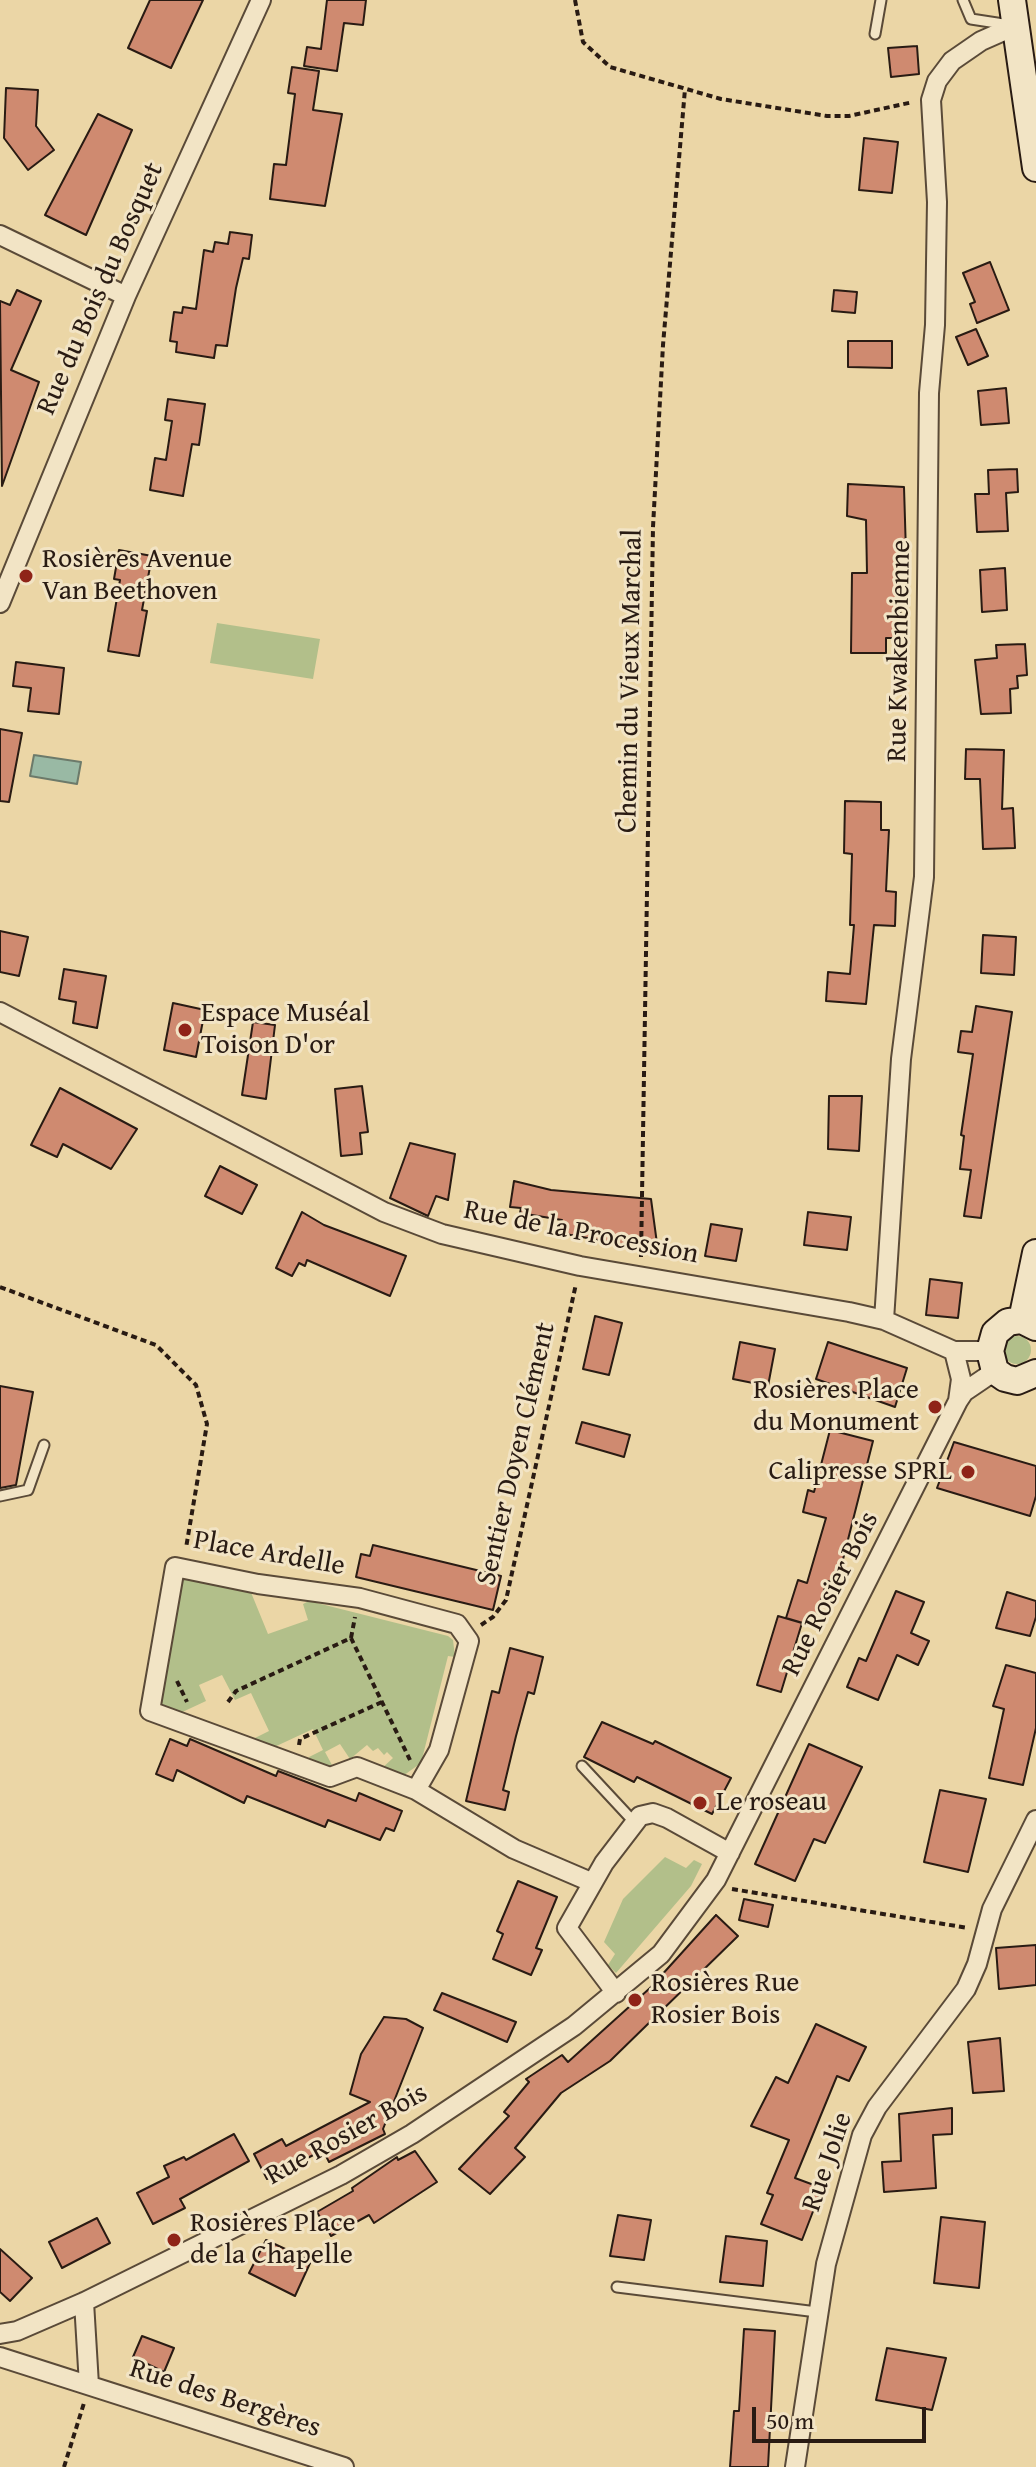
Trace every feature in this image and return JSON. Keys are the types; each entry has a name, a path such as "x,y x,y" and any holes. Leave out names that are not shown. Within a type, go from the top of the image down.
{"street":[{"name":"Rue du Bois du Bosquet","path":"0,603 126,296 261,0"},
{"path":"931,100 937,81 952,61 981,41 1021,34 1036,168"},
{"name":"Rue Kwakenbienne","path":"884,1320 901,1059 924,877 929,393 935,325 937,202 931,100"},
{"path":"0,235 126,296"},
{"name":"Rue de la Procession","path":"0,1012 384,1212 476,1244 580,1266 884,1320 954,1351 992,1361"},
{"path":"1036,1253 1029,1324 1000,1326 992,1361 1017,1381 1036,1373"},
{"path":"954,1351 961,1379 958,1401"},
{"name":"Rue Rosier Bois","path":"0,2334 17,2331 84,2302 341,2175 507,2073 616,1993 661,1954 712,1885 730,1853 958,1401 992,1361"},
{"name":"Place Ardelle","path":"418,1785 357,1767 330,1777 150,1711 175,1567 258,1584 360,1598 457,1624 467,1633"},
{"path":"467,1633 469,1641 439,1750 418,1785 514,1849 591,1882"},
{"path":"616,1993 567,1928 591,1882 640,1816 653,1813 730,1853"},
{"name":"Rue Jolie","path":"795,2467 830,2243 862,2135 877,2107 966,1989 992,1909 1036,1820"},
{"name":"Rue des Bergères","path":"84,2302 89,2385"},
{"name":"Rue des Bergères","path":"0,2357 344,2467"}],"lane":[{"path":"875,34 881,0"},
{"path":"963,0 971,19 1021,34"},
{"path":"0,1496 28,1490 44,1445"},
{"path":"582,1766 635,1823"},
{"path":"617,2287 817,2312"}],"path":[{"path":"575,0 583,42 610,67 685,89 721,99 827,116 849,116 878,107 931,100"},
{"name":"Chemin du Vieux Marchal","path":"641,1276 653,527 663,345 685,89"},
{"name":"Sentier Doyen Clément","path":"467,1633 493,1617 506,1600 580,1266"},
{"path":"0,1287 156,1345 196,1385 207,1424 182,1567"},
{"path":"228,1702 236,1691 351,1638 418,1785"},
{"path":"299,1745 300,1739 382,1702"},
{"path":"712,1885 986,1931"},
{"path":"64,2467 89,2385"}],"green space":[{"path":"217,623 320,639 313,679 210,663"},
{"path":"1017,1336 1027,1340 1031,1350 1027,1360 1017,1364 1007,1360 1003,1350 1007,1340"},
{"path":"180,1574 250,1590 268,1634 308,1620 303,1604 309,1601 448,1636 453,1640 455,1657 448,1656 421,1763 400,1778 380,1770 393,1758 387,1752 384,1755 378,1748 373,1751 367,1745 350,1759 340,1744 325,1752 332,1765 322,1769 312,1765 309,1757 323,1750 313,1729 270,1749 254,1743 253,1739 269,1731 251,1693 235,1700 222,1675 199,1685 206,1701 176,1715 159,1706"},
{"path":"665,1857 686,1868 694,1860 702,1864 691,1886 616,1973 608,1965 615,1954 604,1942 623,1899"}],"shaded area":[{"path":"34,755 81,762 77,784 30,776"}],"building":[{"path":"150,0 203,0 171,68 128,48"},
{"path":"327,0 366,0 363,25 344,23 337,71 304,66 307,47 321,49"},
{"path":"917,46 919,74 891,77 888,48"},
{"path":"292,67 319,71 313,110 342,114 325,206 270,199 274,164 286,165 295,94 288,93"},
{"path":"6,88 38,90 36,126 54,150 28,170 4,138"},
{"path":"98,114 132,130 86,235 45,215"},
{"path":"864,138 898,142 892,193 859,190"},
{"path":"230,232 252,235 249,259 243,258 236,288 227,346 216,345 214,358 176,352 177,342 170,341 174,312 182,313 183,307 196,309 204,250 213,252 215,242 228,244"},
{"path":"990,262 1009,310 977,323 970,304 975,302 963,273"},
{"path":"17,290 41,301 11,370 39,382 2,486 0,301 10,305"},
{"path":"834,290 857,292 855,313 832,311"},
{"path":"976,329 988,356 968,365 956,337"},
{"path":"848,341 892,341 892,368 848,367"},
{"path":"1006,388 1009,423 981,425 978,391"},
{"path":"168,399 205,404 199,445 192,444 183,496 150,490 155,458 166,460 172,421 165,420"},
{"path":"1017,469 1018,492 1006,493 1008,531 977,532 975,494 989,494 988,470"},
{"path":"848,484 904,487 906,553 902,553 900,638 886,638 886,653 851,653 852,573 867,573 866,520 847,516"},
{"path":"119,550 152,556 142,610 147,611 139,656 108,651 120,580 114,579"},
{"path":"1005,568 1007,610 982,612 980,570"},
{"path":"1025,644 1027,675 1017,676 1018,688 1010,689 1011,713 981,714 975,660 997,658 996,645"},
{"path":"16,662 64,668 59,714 28,711 31,688 13,686"},
{"path":"0,729 22,733 9,802 0,801"},
{"path":"966,749 1004,750 1002,809 1013,808 1015,848 983,849 980,779 965,779"},
{"path":"845,801 881,802 881,830 889,830 886,891 896,892 895,926 874,925 866,1004 826,1001 828,972 850,974 854,925 850,925 852,854 844,853"},
{"path":"0,931 28,937 19,976 0,972"},
{"path":"983,935 1016,937 1014,975 981,973"},
{"path":"64,969 106,976 97,1028 73,1023 76,1002 59,999"},
{"name":"Espace Muséal Toison D'or","path":"173,1003 205,1010 196,1057 164,1050"},
{"path":"976,1006 1012,1012 981,1218 964,1216 971,1170 960,1169 964,1136 961,1135 973,1054 958,1052 961,1031 972,1032"},
{"path":"253,1022 275,1025 266,1099 242,1095"},
{"path":"362,1086 368,1132 360,1133 362,1154 341,1156 335,1089"},
{"path":"60,1088 137,1129 111,1169 63,1144 57,1157 31,1145"},
{"path":"829,1096 862,1096 859,1151 828,1149"},
{"path":"410,1143 455,1154 448,1200 436,1196 428,1216 390,1198"},
{"path":"220,1166 257,1185 242,1214 205,1196"},
{"path":"514,1181 551,1190 651,1199 658,1251 560,1233 562,1220 520,1213 521,1208 510,1207"},
{"path":"302,1212 324,1225 406,1256 390,1296 307,1260 305,1266 299,1263 292,1276 276,1268"},
{"path":"808,1212 851,1217 847,1250 804,1245"},
{"path":"711,1224 742,1229 736,1261 705,1256"},
{"path":"930,1279 962,1283 958,1318 926,1315"},
{"path":"595,1316 622,1323 609,1375 583,1369"},
{"path":"740,1342 775,1349 768,1386 733,1379"},
{"path":"828,1342 907,1368 895,1407 816,1379"},
{"path":"0,1386 33,1392 16,1485 0,1488"},
{"path":"582,1422 630,1435 624,1457 576,1443"},
{"path":"830,1430 873,1441 837,1583 827,1581 813,1626 786,1618 798,1580 807,1583 826,1518 803,1512 808,1490 814,1492"},
{"path":"954,1442 1036,1466 1036,1496 1030,1516 937,1488"},
{"path":"373,1545 501,1576 493,1610 356,1577 361,1554 370,1556"},
{"path":"896,1591 924,1602 911,1633 929,1641 918,1665 897,1655 878,1700 847,1687 859,1658 866,1661"},
{"path":"1007,1592 1036,1601 1036,1617 1030,1636 996,1628"},
{"path":"778,1616 802,1623 781,1692 757,1685"},
{"path":"510,1648 543,1657 534,1694 528,1692 516,1736 503,1790 509,1792 505,1810 466,1801 492,1691 499,1693"},
{"path":"1006,1665 1036,1673 1036,1728 1023,1785 989,1778 1004,1709 993,1706"},
{"path":"602,1722 653,1744 655,1741 731,1778 712,1814 637,1777 634,1782 584,1757"},
{"path":"170,1739 187,1746 190,1739 276,1776 278,1771 356,1801 359,1793 402,1811 394,1831 386,1828 380,1840 328,1820 325,1827 247,1796 244,1803 177,1770 173,1781 156,1774"},
{"path":"809,1744 862,1767 825,1843 814,1839 795,1881 755,1864"},
{"path":"940,1790 986,1799 968,1872 924,1862"},
{"path":"518,1881 557,1897 536,1948 542,1950 531,1975 493,1959 503,1934 497,1931"},
{"path":"744,1899 773,1905 768,1927 739,1920"},
{"path":"716,1915 738,1936 610,2061 561,2093 515,2148 525,2157 490,2194 459,2169 509,2116 504,2112 529,2082 526,2079 562,2055 568,2062 650,1988"},
{"path":"1036,1945 1036,1985 999,1989 996,1948"},
{"path":"442,1993 516,2022 507,2042 434,2010"},
{"path":"384,2017 406,2019 423,2028 383,2129 385,2134 329,2162 323,2150 267,2179 254,2154 282,2139 286,2146 370,2102 350,2094 361,2054"},
{"path":"816,2024 866,2047 849,2081 837,2076 795,2178 822,2188 802,2240 761,2224 773,2195 767,2193 789,2140 751,2126 776,2077 788,2083"},
{"path":"1000,2038 1004,2091 973,2093 968,2042"},
{"path":"952,2108 952,2134 933,2135 936,2188 884,2192 882,2162 901,2161 899,2114"},
{"path":"234,2134 249,2161 180,2199 185,2208 153,2224 137,2193 169,2177 164,2166 184,2157 186,2160"},
{"path":"415,2151 437,2182 374,2223 369,2215 331,2236 317,2212 353,2191 352,2188 397,2157 398,2160"},
{"path":"618,2215 651,2220 644,2260 610,2256"},
{"path":"941,2217 985,2222 979,2288 934,2283"},
{"path":"97,2218 110,2243 62,2268 49,2242"},
{"path":"726,2236 767,2241 763,2286 720,2282"},
{"path":"266,2240 311,2261 295,2296 249,2273"},
{"path":"0,2249 32,2278 10,2301 0,2292"},
{"path":"744,2329 775,2331 768,2467 730,2467 734,2411 739,2411"},
{"path":"142,2336 174,2348 164,2372 133,2357"},
{"path":"887,2348 946,2358 932,2410 876,2400"}],"place":[{"name":"Rosières Avenue Van Beethoven","path":"26,576"},
{"name":"Espace Muséal Toison D'or","path":"185,1030"},
{"name":"Rosières Place du Monument","path":"935,1407"},
{"name":"Calipresse SPRL","path":"968,1472"},
{"name":"Le roseau","path":"700,1803"},
{"name":"Rosières Rue Rosier Bois","path":"635,2000"},
{"name":"Rosières Place de la Chapelle","path":"174,2240"}]}
